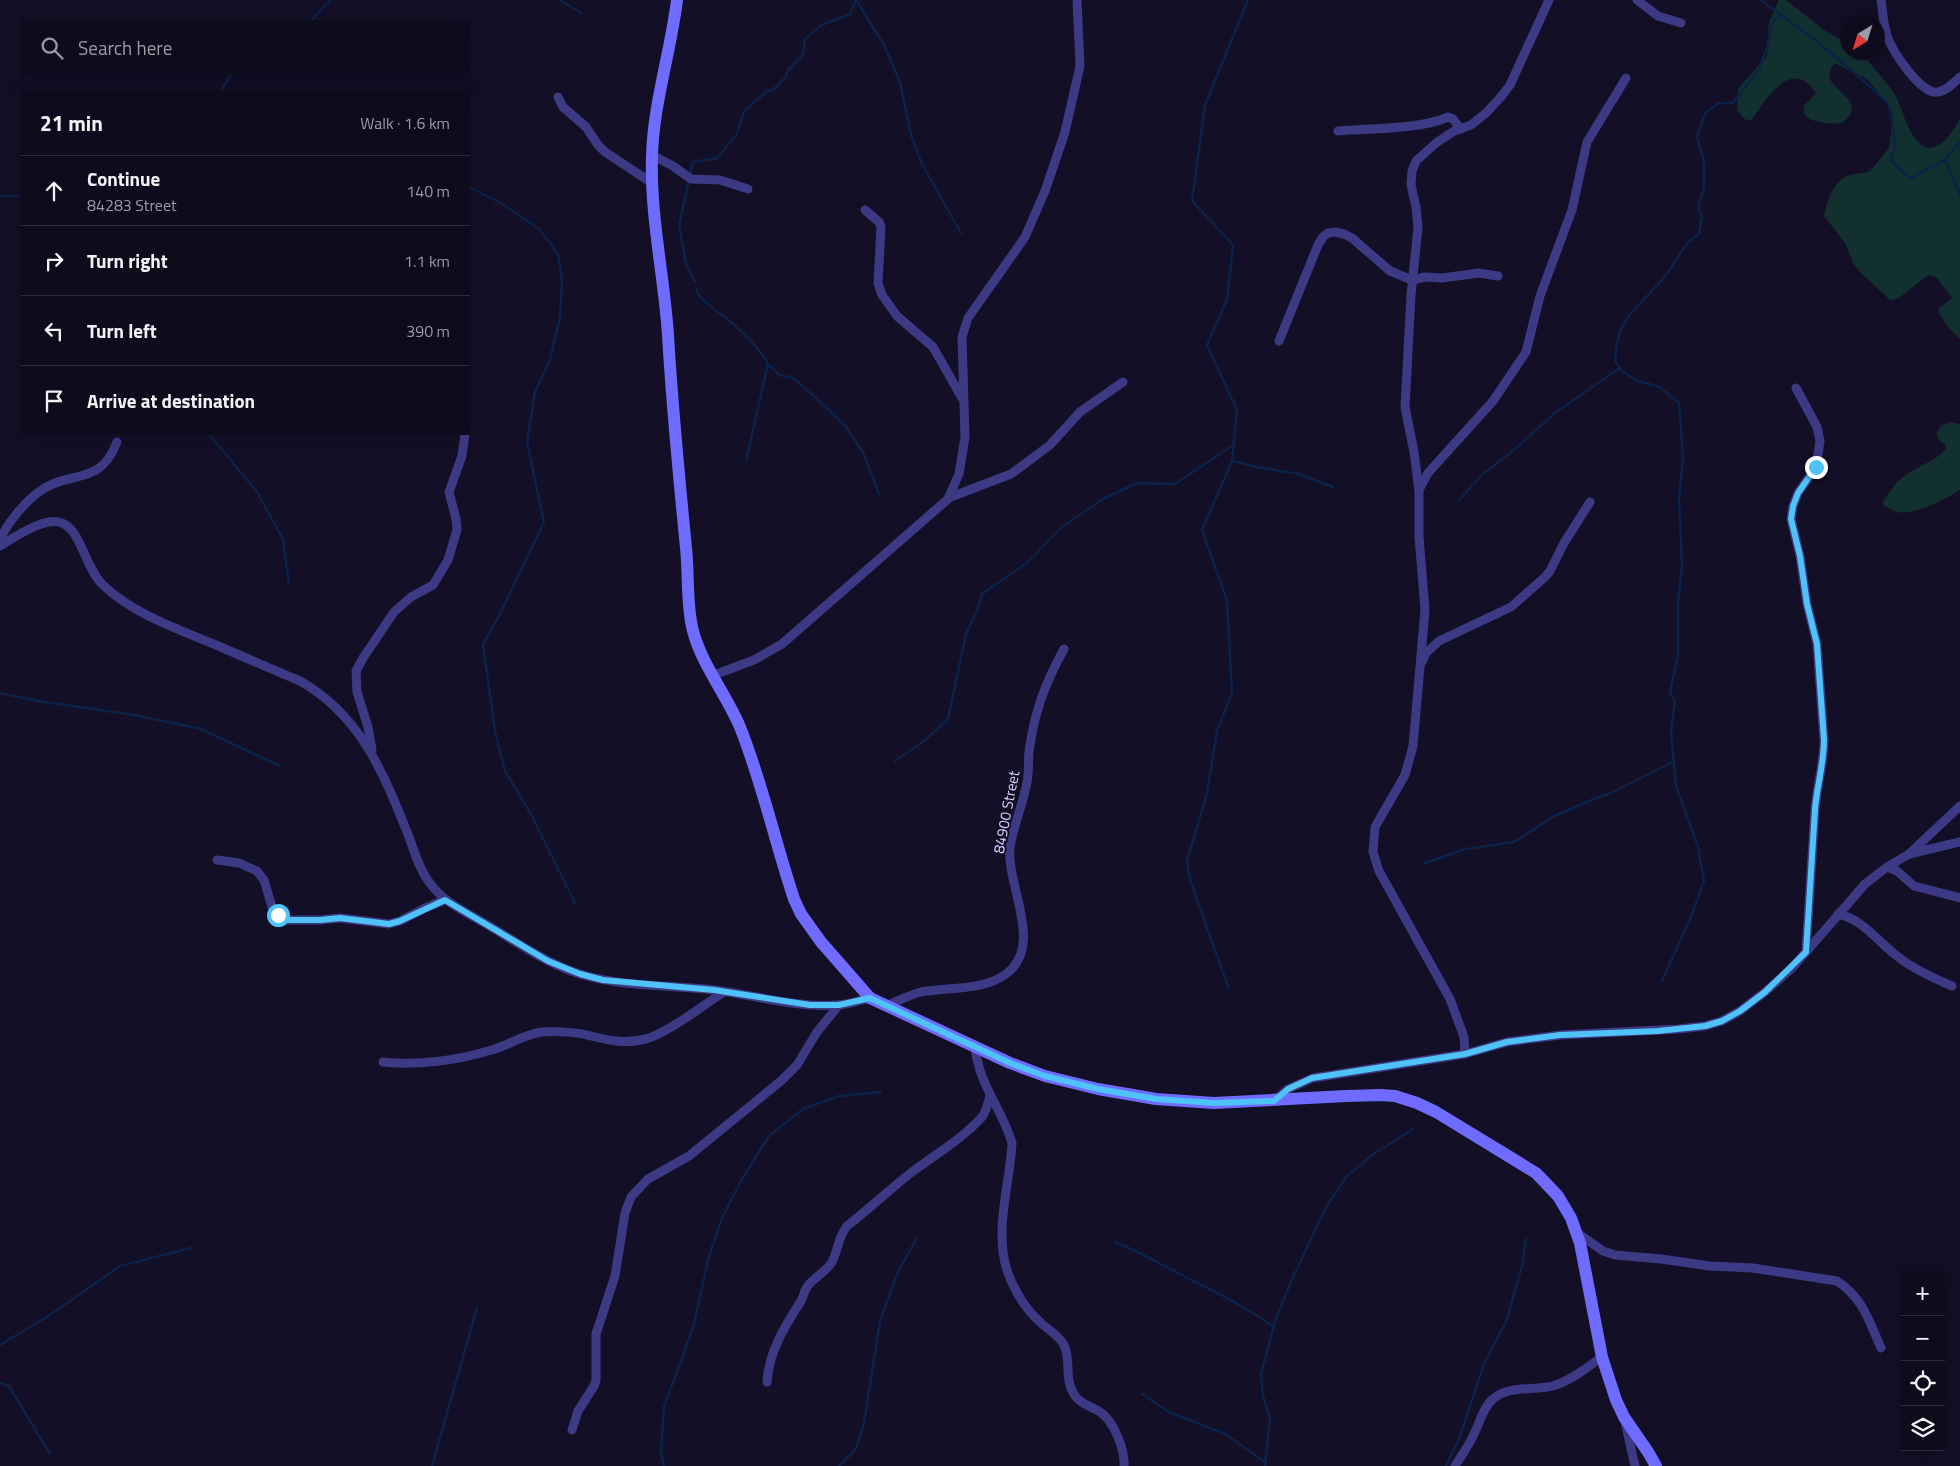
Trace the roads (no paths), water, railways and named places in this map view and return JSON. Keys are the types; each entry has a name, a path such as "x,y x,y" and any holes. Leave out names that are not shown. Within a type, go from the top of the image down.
{"street":[{"path":"677,0 653,136 652,183 656,242 665,296 671,399 686,551 689,607 693,630 701,653 726,696 740,727 794,899 801,914 821,942 870,998 975,1047 1045,1076 1098,1089 1156,1099 1214,1103 1381,1095 1395,1096 1417,1103 1444,1116 1536,1173 1558,1196 1576,1232 1580,1243 1602,1356 1616,1400 1624,1417 1656,1466"},
{"path":"948,499 959,474 965,437 962,337 968,318 1012,257 1033,222 1065,132 1080,66 1077,0"},
{"path":"1465,1054 1461,1025 1450,999 1379,871 1373,852 1376,827 1405,775 1413,746 1424,610 1419,537 1419,490 1405,407 1412,280 1418,228 1411,185 1412,171 1416,161 1436,143 1446,136 1471,125 1486,113 1510,85 1549,0"},
{"path":"1637,0 1658,16 1681,23"},
{"path":"1881,0 1888,38 1902,64 1919,82 1933,93 1939,92 1960,77"},
{"path":"1419,490 1428,473 1493,401 1526,352 1540,296 1572,210 1588,142 1626,78"},
{"path":"558,97 563,107 586,127 605,152 652,183"},
{"path":"1338,131 1418,125 1440,121 1448,117 1453,119 1461,129"},
{"path":"652,155 673,166 691,179 720,180 748,189"},
{"path":"865,210 881,227 878,283 882,295 897,316 933,347 954,381 964,403"},
{"path":"1279,341 1318,245 1328,233 1335,232 1352,238 1390,271 1412,280 1425,277 1442,278 1479,273 1498,276"},
{"path":"714,675 754,660 782,644 948,499 1011,474 1050,445 1080,412 1123,382"},
{"path":"1796,388 1816,427 1820,441 1816,467 1798,493 1791,519 1800,556 1807,604 1817,644 1824,740 1824,755 1815,809 1806,952"},
{"path":"373,757 368,727 357,692 356,671 394,612 412,597 433,584 448,560 457,530 449,492 462,456 465,435"},
{"path":"0,539 9,524 32,497 48,486 79,478 92,472 109,460 117,442"},
{"path":"1420,667 1426,653 1439,641 1511,607 1545,577 1590,502"},
{"path":"0,546 39,525 49,522 64,523 73,531 79,541 91,571 102,585 115,595 137,609 176,628 300,681 316,690 343,713 357,730 373,757 395,802 420,868 428,882 445,900 548,961 580,974 603,980 724,992 810,1005 839,1005 870,998"},
{"name":"84900 Street","path":"886,1006 920,992 991,982 1006,974 1016,962 1022,948 1022,916 1010,862 1010,848 1028,780 1029,754 1041,698 1048,678 1064,650"},
{"path":"1274,1101 1288,1089 1312,1078 1465,1054 1507,1042 1560,1035 1679,1029 1705,1026 1722,1021 1740,1011 1765,992 1806,952 1865,884 1888,866 1909,854 1960,806"},
{"path":"1909,854 1960,842"},
{"path":"217,860 239,863 257,871 264,880 272,907 278,915 286,920 340,918 389,924 400,921 445,900"},
{"path":"1888,866 1897,871 1914,886 1960,898"},
{"path":"1838,914 1847,916 1864,925 1899,958 1952,986"},
{"path":"383,1062 414,1063 461,1057 495,1049 540,1032 583,1034 611,1042 635,1041 649,1038 662,1032 724,992"},
{"path":"572,1430 578,1411 596,1380 596,1334 615,1276 625,1213 631,1198 648,1179 690,1156 782,1080 797,1065 817,1032 839,1005"},
{"path":"975,1047 979,1070 1012,1143 1003,1220 1002,1250 1014,1288 1028,1310 1059,1338 1065,1346 1069,1387 1084,1404 1108,1418 1121,1450 1124,1466"},
{"path":"767,1382 768,1366 784,1327 803,1298 808,1286 832,1261 846,1226 912,1172 934,1158 975,1123 983,1115 990,1095"},
{"path":"1576,1232 1603,1251 1615,1256 1661,1259 1710,1266 1753,1268 1837,1281 1859,1300 1881,1348"},
{"path":"1455,1466 1473,1438 1487,1406 1501,1392 1536,1390 1556,1385 1574,1377 1602,1356"},
{"path":"1624,1417 1635,1466"}],"waterway":[{"path":"312,20 330,0"},
{"path":"560,0 581,13"},
{"path":"856,0 884,45 900,82 911,135 922,164 961,233"},
{"path":"690,176 693,162 717,158 737,134 744,111 765,93 774,89 785,78 789,69 803,55 805,39 822,25 850,14 856,0"},
{"path":"1229,989 1190,880 1187,861 1207,793 1217,731 1232,693 1227,601 1202,530 1232,461 1237,410 1207,345 1227,299 1233,245 1192,201 1205,105 1248,0"},
{"path":"1761,0 1815,40 1888,103 1895,146 1891,161 1906,175 1911,178 1945,160 1960,142"},
{"path":"1662,981 1691,917 1704,881 1698,847 1676,786 1671,731 1675,702 1670,692 1678,655 1678,602 1682,566 1679,498 1683,457 1679,403 1660,387 1638,381 1621,371 1615,360 1617,342 1622,327 1630,314 1665,277 1687,243 1699,234 1702,216 1699,204 1704,188 1704,162 1697,136 1706,112 1719,103 1733,103 1758,71 1766,50 1772,23 1781,15"},
{"path":"222,90 230,75"},
{"path":"1945,160 1960,195"},
{"path":"689,180 679,225 686,264 695,282"},
{"path":"470,188 501,203 539,229 558,254 562,280 560,317 550,360 535,392 527,442 544,522 499,616 483,644 495,731 505,771 531,814 575,903"},
{"path":"0,196 20,196"},
{"path":"696,288 701,298 728,319 752,342 768,364 746,461"},
{"path":"769,366 779,375 790,377 797,381 846,427 863,452 879,494"},
{"path":"1458,501 1483,474 1515,449 1556,412 1620,368"},
{"path":"210,435 257,492 283,539 289,584"},
{"path":"895,761 924,741 948,719 966,634 982,594 1028,562 1062,527 1103,499 1137,483 1175,484 1235,444"},
{"path":"1232,461 1299,474 1333,487"},
{"path":"0,693 38,701 134,715 201,729 280,766"},
{"path":"1425,863 1466,849 1514,842 1554,816 1609,794 1675,761"},
{"path":"664,1466 661,1452 664,1406 694,1324 709,1256 722,1218 742,1179 769,1136 803,1109 839,1096 881,1092"},
{"path":"1265,1466 1270,1418 1263,1396 1261,1374 1275,1321 1290,1284 1325,1209 1346,1177 1372,1155 1413,1129"},
{"path":"839,1466 856,1449 864,1423 880,1321 898,1272 917,1238"},
{"path":"1446,1466 1459,1439 1484,1364 1506,1322 1522,1266 1526,1239"},
{"path":"1115,1242 1228,1299 1274,1327"},
{"path":"0,1345 47,1317 120,1266 191,1248"},
{"path":"432,1466 477,1308"},
{"path":"0,1383 9,1386 50,1454"},
{"path":"1142,1394 1169,1412 1225,1434 1265,1462"}]}
